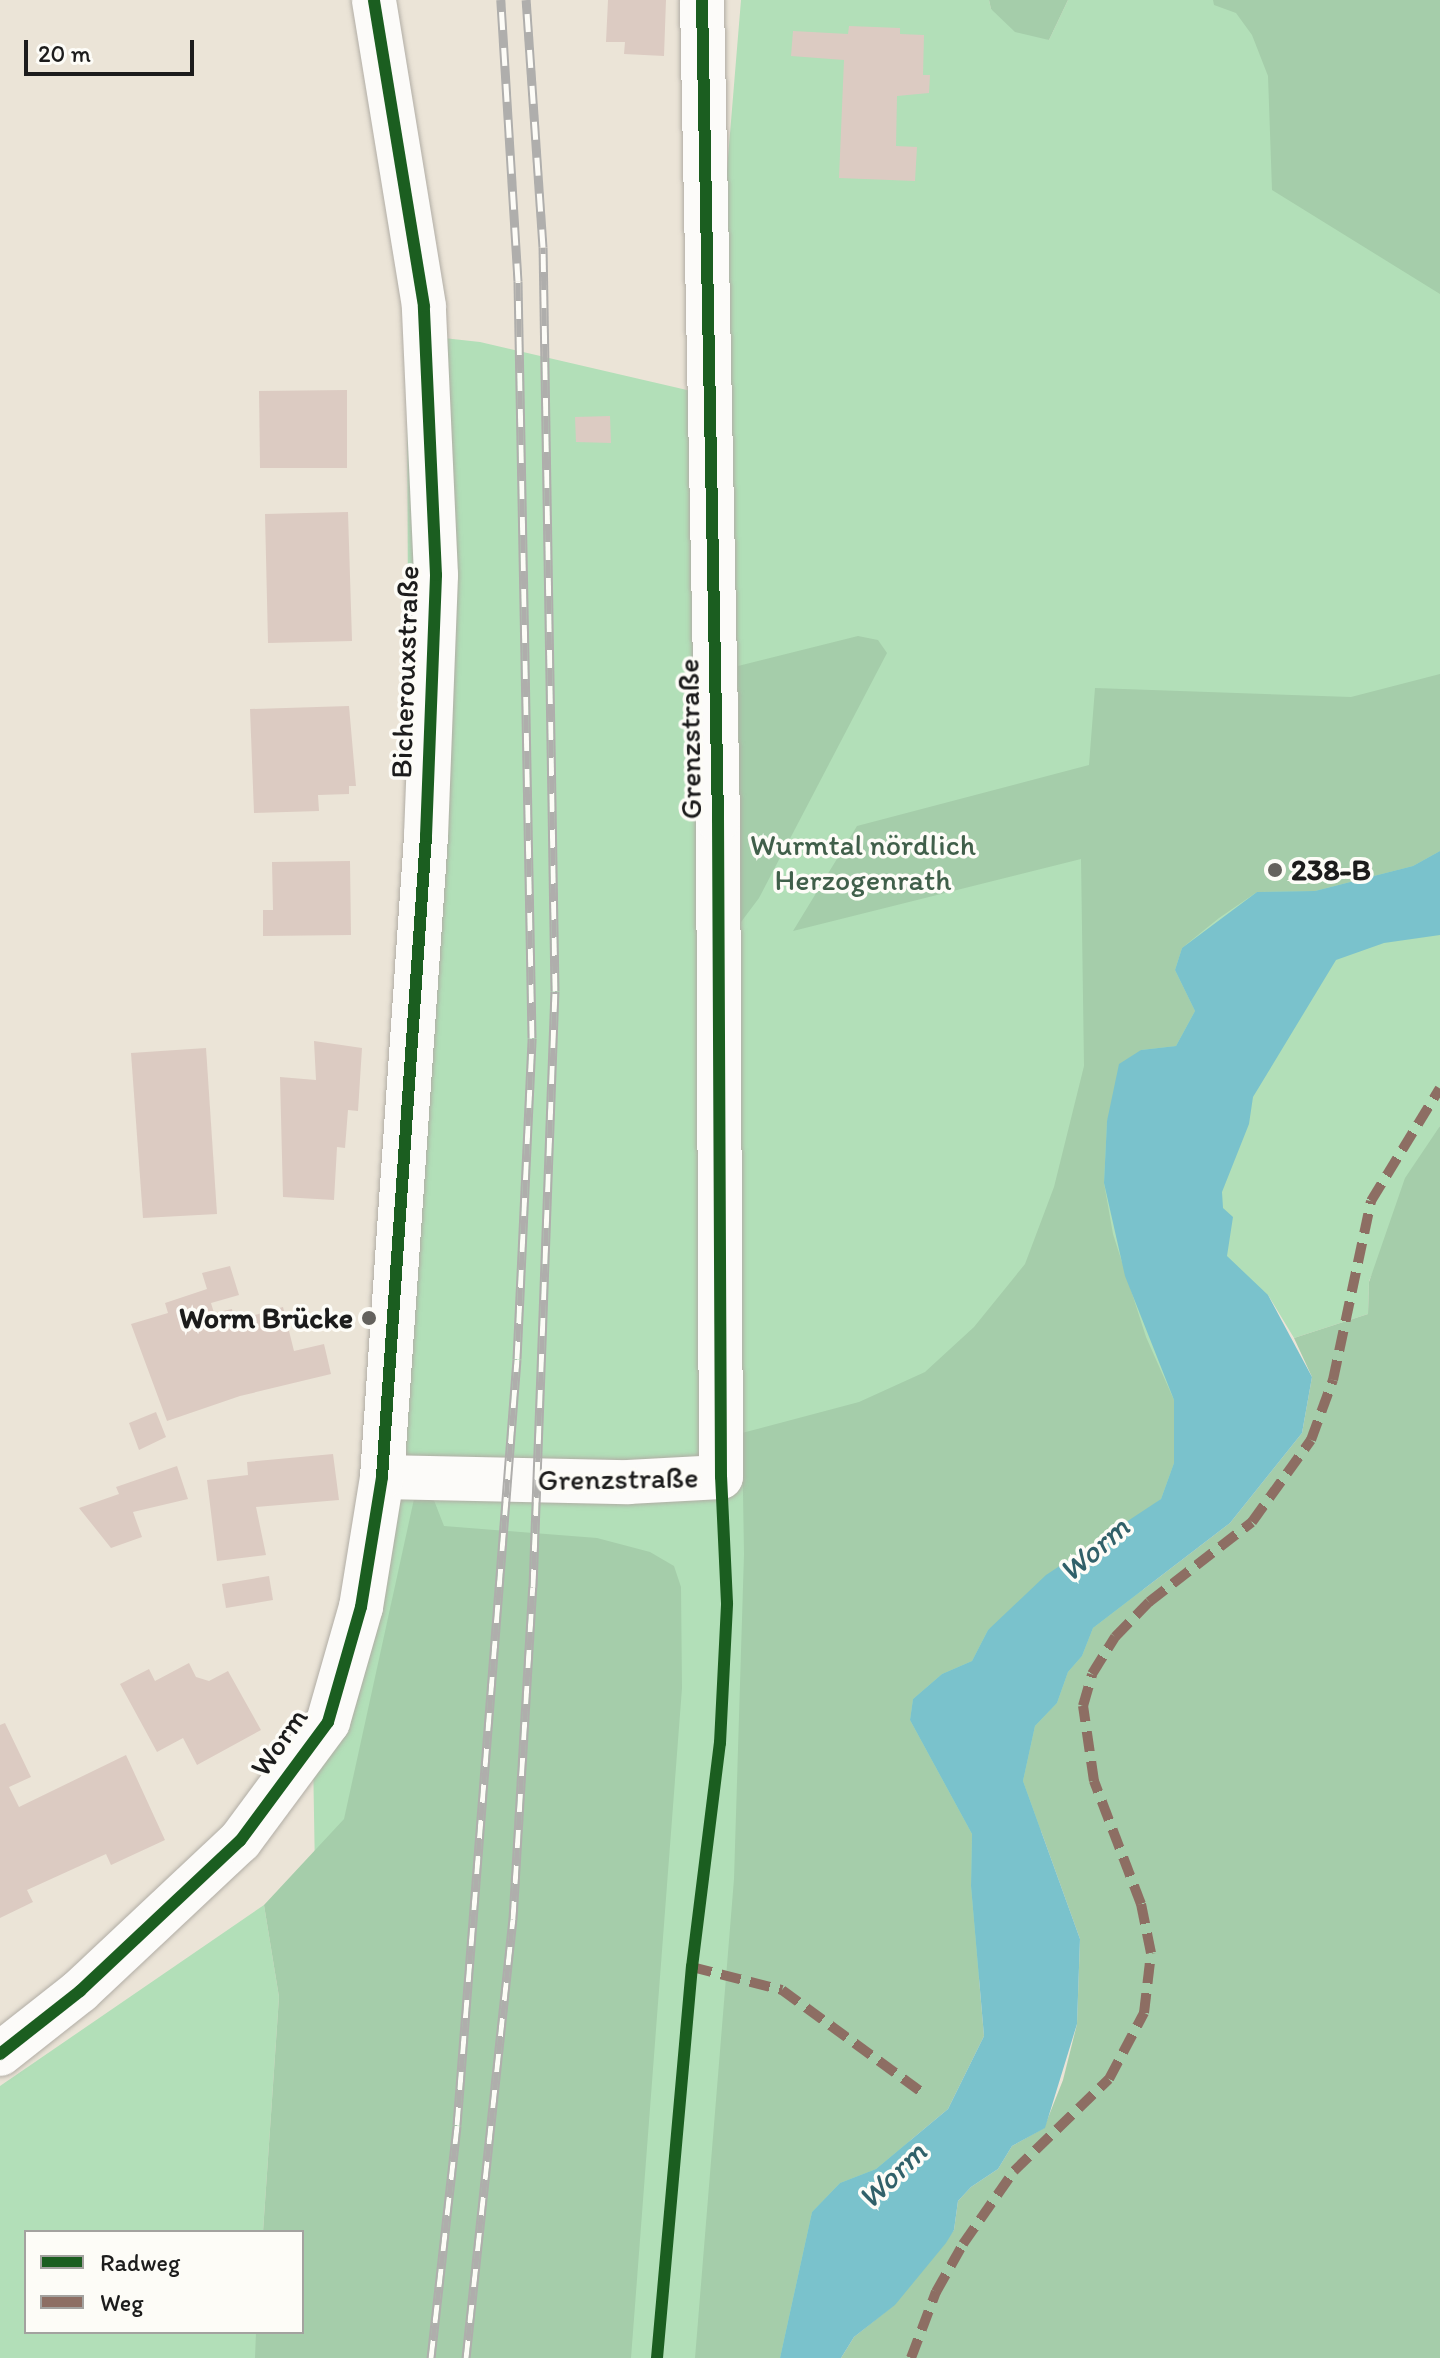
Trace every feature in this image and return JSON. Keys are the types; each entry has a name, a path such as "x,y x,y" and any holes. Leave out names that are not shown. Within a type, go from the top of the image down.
{"street":[{"name":"Bicherouxstraße","path":"374,0 424,306 436,575 426,836 389,1349"},
{"name":"Grenzstraße","path":"382,1477 628,1482 721,1477 718,835 702,0"},
{"name":"Worm","path":"0,2054 80,1991 240,1841 328,1722 361,1607 382,1477 389,1349"}],"green space":[{"name":"Wurmtal nördlich Herzogenrath","path":"741,0 989,0 991,9 1049,40 1068,0 1440,0 1440,1126 1369,1281 1368,1314 1294,1338 1268,1295 817,2358 0,2358 0,2086 264,1905 279,1997 263,2230 24,2230 24,2334 304,2334 315,1873 313,1756 348,1610 409,933 407,334 480,342 730,400 725,194"},
{"path":"989,0 1068,0 1049,40 1015,32 991,9"},
{"path":"1213,0 1440,0 1440,294 1272,190 1268,76 1252,35 1236,13 1214,5"},
{"path":"858,636 878,640 887,653 759,898 741,922 738,666"},
{"path":"1440,674 1440,851 1413,866 1315,891 1257,892 1182,948 1175,970 1195,1011 1176,1046 1141,1050 1107,1121 1104,1183 1113,1234 1146,1337 1174,1400 1174,1463 1161,1499 988,1630 972,1661 942,1674 913,1699 910,1720 972,1834 971,1886 984,2036 948,2109 876,2169 840,2183 812,2212 780,2358 695,2358 734,1879 744,1554 742,1433 859,1402 925,1372 974,1327 1025,1264 1054,1187 1084,1066 1081,859 793,931 857,826 1089,765 1095,688 1351,697"},
{"path":"1440,1126 1440,2358 841,2358 854,2337 894,2305 954,2230 958,2201 971,2187 998,2169 1012,2146 1044,2128 1063,2080 1077,2024 1080,1939 1023,1781 1035,1726 1057,1703 1068,1672 1082,1656 1093,1628 1230,1523 1302,1433 1312,1377 1294,1338 1368,1314 1369,1282 1405,1178"},
{"path":"421,1467 444,1526 597,1538 650,1552 674,1566 681,1587 682,1688 631,2358 255,2358 256,2334 304,2334 304,2230 263,2230 279,1997 264,1905 344,1819"}],"water":[{"path":"1440,851 1440,935 1384,943 1336,960 1253,1097 1249,1124 1222,1192 1223,1208 1233,1217 1227,1256 1268,1295 1312,1377 1302,1433 1230,1523 1093,1628 1082,1656 1068,1672 1057,1703 1035,1726 1023,1781 1080,1939 1077,2024 1045,2128 1012,2146 998,2169 971,2187 958,2201 954,2230 946,2243 895,2305 854,2337 841,2358 780,2358 812,2212 840,2183 876,2169 948,2109 984,2036 971,1886 972,1834 910,1720 913,1699 942,1674 972,1661 988,1630 1046,1575 1161,1499 1174,1463 1174,1400 1125,1276 1104,1183 1107,1121 1119,1064 1141,1050 1176,1046 1195,1011 1175,970 1182,948 1257,892 1315,891 1413,866"}],"building":[{"path":"608,0 666,0 664,56 624,54 625,42 606,42"},
{"path":"849,26 900,28 900,34 924,35 923,75 930,75 929,93 897,96 896,146 917,147 915,181 839,178 844,60 791,56 793,31 848,34"},
{"path":"347,390 347,468 260,468 259,391"},
{"path":"610,416 611,443 576,442 575,417"},
{"path":"348,512 352,641 268,643 265,514"},
{"path":"349,706 356,786 349,786 349,794 318,795 319,811 254,813 250,709"},
{"path":"350,861 351,935 263,936 263,910 273,910 272,862"},
{"path":"314,1041 362,1048 358,1111 348,1110 345,1148 337,1147 334,1200 283,1197 280,1077 316,1080"},
{"path":"206,1048 217,1214 143,1218 131,1053"},
{"path":"230,1266 239,1295 211,1303 214,1313 232,1309 234,1321 283,1307 294,1351 324,1344 331,1374 240,1396 167,1421 131,1324 168,1313 165,1303 207,1289 202,1273"},
{"path":"156,1412 166,1437 139,1450 129,1423"},
{"path":"333,1454 339,1500 256,1507 266,1555 217,1561 207,1480 248,1475 247,1462"},
{"path":"177,1466 188,1499 133,1512 142,1537 111,1548 79,1508 119,1494 116,1487"},
{"path":"269,1576 273,1600 226,1608 222,1584"},
{"path":"189,1663 196,1677 209,1681 228,1671 261,1730 197,1765 183,1738 157,1752 120,1684 149,1669 155,1681"},
{"path":"5,1723 31,1777 9,1787 19,1807 126,1755 165,1840 111,1865 106,1854 27,1890 33,1902 0,1918 0,1725"}],"railway":[{"path":"431,2358 457,2125 517,1359 532,1038 518,281 501,0"},
{"path":"466,2358 513,1919 533,1587 555,991 543,247 526,0"}],"marked path":[{"path":"911,2358 936,2292 963,2244 1014,2171 1109,2079 1144,2013 1151,1953 1141,1904 1094,1781 1083,1706 1092,1674 1115,1637 1149,1602 1252,1522 1311,1440 1333,1380 1371,1201 1440,1088"},
{"path":"692,1967 782,1990 920,2091"}],"cycle path":[{"path":"0,2054 80,1991 240,1841 328,1722 361,1607 382,1477 426,836 436,575 424,306 374,0"},
{"path":"657,2358 692,1967 720,1743 727,1603 721,1477 718,820 702,0"}],"place":[{"name":"238-B","path":"1275,870"},
{"name":"Worm Brücke","path":"369,1318"}]}
